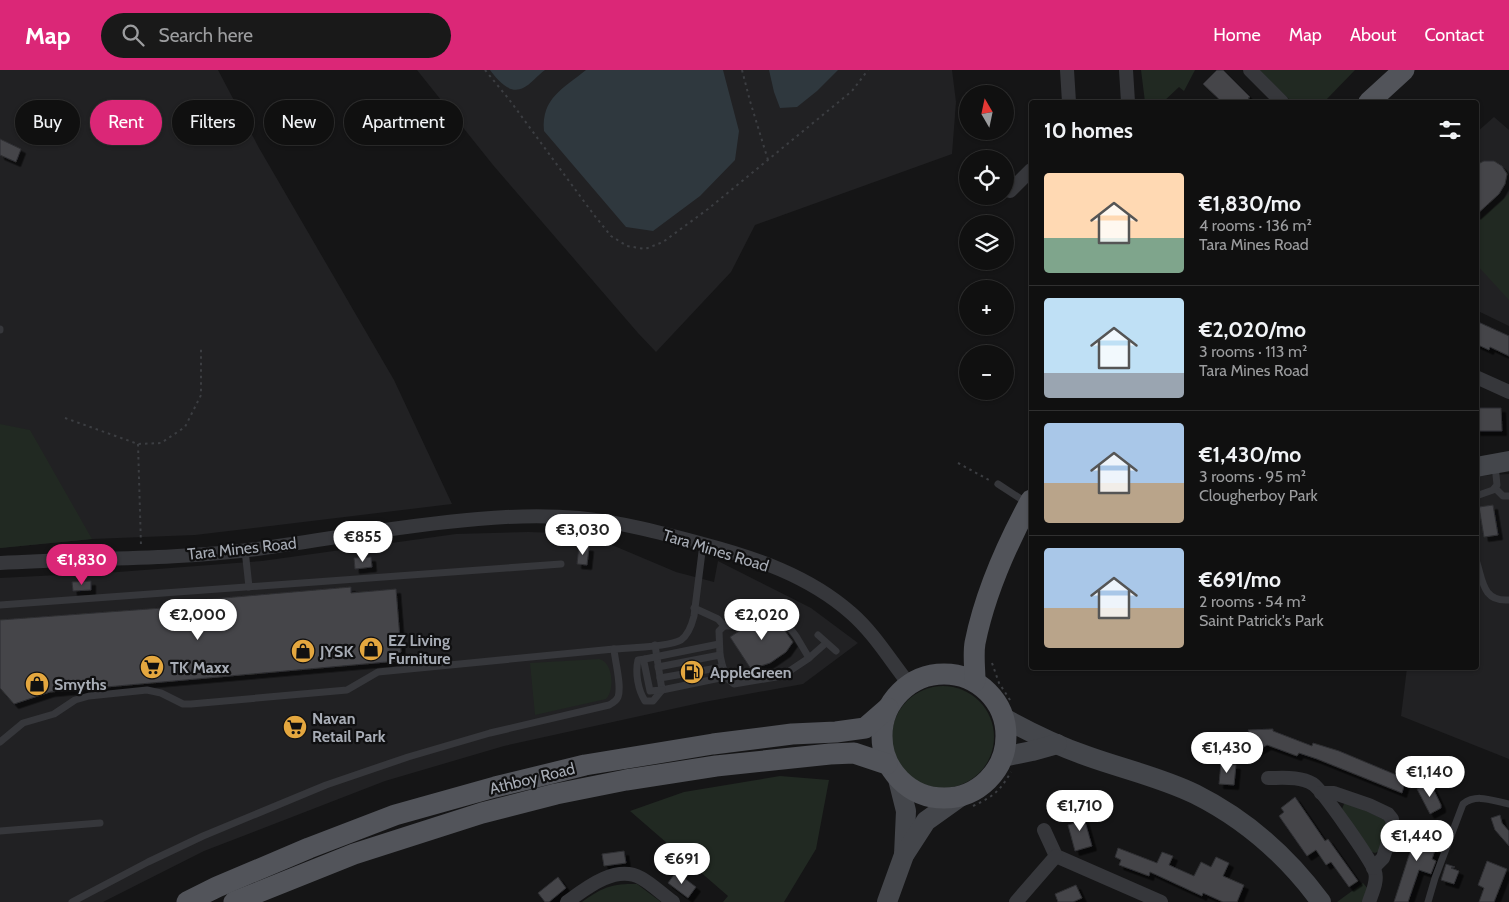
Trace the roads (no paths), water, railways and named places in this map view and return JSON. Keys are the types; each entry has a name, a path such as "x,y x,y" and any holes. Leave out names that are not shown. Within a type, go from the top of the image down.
{"main road":[{"path":"1371,100 1404,70"},
{"path":"975,682 975,645 988,596 1002,559 1029,504"},
{"path":"942,673 955,664 975,645"},
{"path":"942,673 958,675 975,682 997,702 1004,718 1008,764 995,773 984,785 972,792 964,803 920,795 893,771 882,745 882,725 888,708 896,696 909,684 925,676 942,673"},
{"name":"Athboy Road","path":"187,902 217,887 300,852 395,815 495,787 585,765 713,744 792,734 836,732 865,728 888,708"},
{"name":"Athboy Road","path":"234,902 354,854 482,813 565,792 716,766 830,754 854,753 893,771"}],"street":[{"path":"1067,70 1069,100"},
{"path":"1126,70 1128,100"},
{"path":"1250,70 1280,100"},
{"path":"1014,187 1029,172"},
{"path":"1479,378 1509,392"},
{"name":"Tara Mines Road","path":"0,563 141,558 245,550 434,523 554,516 588,519 639,528 726,550 789,572 834,599 866,626 909,684"},
{"path":"1004,718 1027,731 1057,744 1147,775 1194,794 1241,821 1280,855 1321,902"},
{"path":"1008,764 1032,752 1057,744"},
{"path":"893,771 906,811 904,855"},
{"path":"1268,778 1294,778 1314,784 1376,874 1369,902"},
{"path":"1321,793 1334,793 1369,805 1388,814 1392,820 1393,827 1383,858 1373,868"},
{"path":"887,902 904,855 926,821 964,803"},
{"path":"1044,830 1056,856 1161,902"},
{"path":"1016,902 1056,856"},
{"path":"567,902 593,883 605,877 630,874 641,878 673,902"}],"lane":[{"path":"1479,495 1493,490 1497,486 1493,464"},
{"path":"998,484 1029,501"},
{"path":"1495,488 1503,496 1509,496"},
{"path":"0,742 23,723 54,714 75,700 89,696 147,690 161,693 183,704 191,704 347,690 378,672 673,643 682,639 691,627 703,544"},
{"path":"245,550 249,587"},
{"path":"0,605 561,564"},
{"path":"1479,568 1488,594 1496,600 1509,600"},
{"path":"725,678 720,655 719,631 724,626 737,626 768,606 774,607 796,636 809,658"},
{"path":"694,608 718,619 724,626"},
{"path":"818,636 836,651"},
{"path":"645,659 650,691 725,678 734,684 782,676 809,658 826,643"},
{"path":"655,645 656,656 662,690 653,701 645,701 642,696 637,667 638,660 656,656 719,644"},
{"path":"72,902 148,862 203,836 326,785 408,757 490,733 609,705 616,701 619,687 614,649"},
{"path":"658,667 720,655"},
{"path":"660,678 723,667"},
{"path":"1428,902 1463,804 1469,799 1478,797 1509,804"},
{"path":"0,831 100,823"}],"place":[{"name":"EZ Living Furniture","path":"371,649"},
{"name":"JYSK","path":"303,651"},
{"name":"TK Maxx","path":"152,667"},
{"name":"AppleGreen","path":"692,672"},
{"name":"Smyths","path":"37,684"},
{"name":"Navan Retail Park","path":"295,727"}]}
